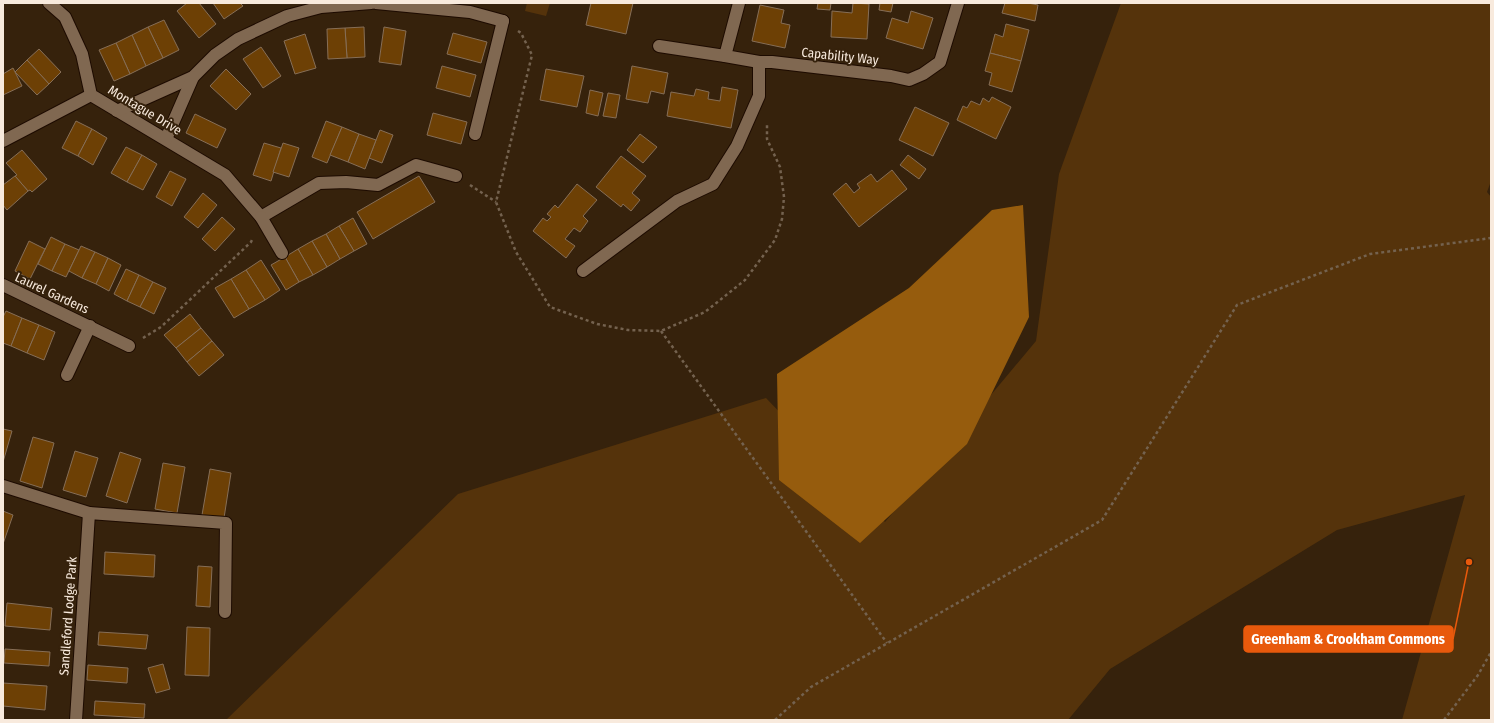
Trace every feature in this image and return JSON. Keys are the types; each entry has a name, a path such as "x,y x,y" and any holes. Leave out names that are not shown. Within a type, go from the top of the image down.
{"street":[{"name":"Montague Drive","path":"49,3 65,17 82,54 92,95 225,176 261,217 282,253"},
{"path":"117,111 193,77 215,55 238,39 287,16 322,5 371,3"},
{"path":"376,3 471,8 503,21 475,134"},
{"path":"725,56 738,3"},
{"name":"Capability Way","path":"659,46 759,62 772,62 884,75 909,80 923,74 940,62 958,3"},
{"path":"583,271 677,201 713,184 737,146 759,96 759,62"},
{"path":"166,139 193,77"},
{"path":"3,141 92,95"},
{"path":"261,217 319,183 346,182 378,185 416,165 456,176"},
{"name":"Laurel Gardens","path":"3,285 129,346"},
{"name":"Laurel Gardens","path":"67,375 90,326"},
{"path":"3,486 89,513 226,523 226,612"},
{"name":"Sandleford Lodge Park","path":"76,720 89,513"}],"path":[{"path":"496,202 532,55 521,32 503,21"},
{"path":"456,176 496,202 516,252 550,307 597,324 628,330 660,331 705,312 745,280 775,240 782,219 784,197 780,167 767,139 767,119"},
{"path":"129,346 162,327 251,242 261,217"},
{"path":"775,720 811,687 1102,520 1238,305 1370,254 1491,238"},
{"path":"660,331 887,643"},
{"path":"1444,720 1478,675 1491,652"}],"shaded area":[{"path":"527,3 550,3 546,16 525,11"},
{"path":"1121,3 1491,3 1491,181 1487,192 1491,197 1491,720 1402,720 1465,495 1337,530 1110,669 1068,720 226,720 458,494 766,398 885,522 1036,341 1059,174"},
{"path":"1023,205 1029,317 967,444 860,543 779,480 777,374 909,288 992,210"}],"building":[{"path":"187,3 199,3 216,24 199,38 177,11"},
{"path":"213,3 240,3 243,6 224,19"},
{"path":"591,3 633,3 626,34 586,25"},
{"path":"818,3 831,3 830,10 817,9"},
{"path":"853,3 869,4 867,39 831,37 832,11 852,13"},
{"path":"880,3 893,3 891,12 879,10"},
{"path":"1005,3 1028,3 1038,5 1035,21 1002,13"},
{"path":"760,5 784,10 781,23 790,25 785,48 752,41"},
{"path":"911,11 933,18 923,49 886,38 892,18 908,23"},
{"path":"164,20 179,50 163,58 148,27"},
{"path":"1006,24 1029,30 1021,61 990,53 995,34 1003,37"},
{"path":"148,27 163,58 146,66 132,35"},
{"path":"364,27 365,57 347,58 345,28"},
{"path":"384,27 406,31 401,65 379,62"},
{"path":"345,28 347,58 328,59 327,29"},
{"path":"453,33 487,42 481,63 447,54"},
{"path":"305,34 316,68 295,74 284,41"},
{"path":"132,35 146,66 130,74 116,43"},
{"path":"116,43 130,74 114,81 99,50"},
{"path":"261,47 281,76 263,88 243,59"},
{"path":"39,49 61,72 49,84 27,60"},
{"path":"990,53 1021,61 1012,92 989,85 992,73 985,71"},
{"path":"27,60 49,84 37,95 15,72"},
{"path":"442,66 476,75 470,97 436,88"},
{"path":"632,66 668,73 664,94 651,91 648,103 626,99"},
{"path":"13,68 22,86 3,95 3,74"},
{"path":"226,69 251,94 236,110 210,86"},
{"path":"546,69 584,76 577,107 540,100"},
{"path":"722,87 738,90 731,128 667,116 671,92 694,96 696,89 709,92 708,99 720,101"},
{"path":"590,90 603,93 598,116 586,113"},
{"path":"608,93 620,95 616,118 603,116"},
{"path":"992,97 1011,107 996,139 957,120 963,106 967,108 971,101 980,105 983,98 989,102"},
{"path":"915,107 949,123 933,156 899,140"},
{"path":"433,113 467,122 461,144 427,135"},
{"path":"195,114 226,129 217,148 186,133"},
{"path":"76,121 92,129 78,156 62,148"},
{"path":"326,121 342,127 327,163 312,157"},
{"path":"342,127 359,134 348,162 330,155"},
{"path":"92,129 107,138 93,165 78,156"},
{"path":"380,130 393,135 382,163 369,158"},
{"path":"359,134 376,140 365,169 348,162"},
{"path":"640,134 657,147 643,163 627,150"},
{"path":"264,143 281,148 271,181 253,175"},
{"path":"283,143 299,148 289,177 273,172"},
{"path":"126,147 142,155 127,182 111,173"},
{"path":"22,150 47,179 32,192 30,190 28,191 15,176 17,175 6,163"},
{"path":"142,155 157,164 143,190 127,182"},
{"path":"908,155 926,169 919,179 900,165"},
{"path":"621,156 646,176 632,193 640,200 631,211 623,204 621,207 596,187"},
{"path":"892,170 907,189 859,227 833,194 846,183 854,193 860,188 857,184 871,174 877,182"},
{"path":"170,171 186,179 172,206 156,197"},
{"path":"15,176 28,191 7,210 3,205 3,185"},
{"path":"419,176 435,202 373,239 357,212"},
{"path":"577,184 597,200 583,216 588,221 580,232 574,228 565,239 575,246 566,258 533,231 543,218 547,221 551,217 547,214 555,205 558,208"},
{"path":"203,193 217,205 198,228 184,217"},
{"path":"222,217 235,229 215,251 202,239"},
{"path":"353,218 367,244 354,251 339,226"},
{"path":"339,226 354,251 340,259 326,234"},
{"path":"326,234 340,259 327,267 312,241"},
{"path":"51,237 65,244 52,271 38,264"},
{"path":"29,241 45,249 30,279 15,271"},
{"path":"312,241 327,267 313,275 298,249"},
{"path":"65,244 79,250 66,277 52,271"},
{"path":"81,246 95,252 82,278 69,271"},
{"path":"298,249 313,275 299,282 285,257"},
{"path":"95,252 108,258 96,284 82,278"},
{"path":"285,257 299,282 286,290 271,265"},
{"path":"108,258 121,265 109,291 96,284"},
{"path":"261,260 280,290 265,300 246,270"},
{"path":"126,269 139,275 127,301 114,294"},
{"path":"246,270 265,300 249,309 231,279"},
{"path":"139,275 153,282 140,307 127,301"},
{"path":"231,279 249,309 234,318 215,288"},
{"path":"153,282 166,288 154,314 140,307"},
{"path":"6,311 22,318 11,346 3,343 3,317"},
{"path":"190,314 201,328 176,348 164,335"},
{"path":"22,318 39,325 27,353 11,346"},
{"path":"39,325 55,332 44,360 27,353"},
{"path":"201,328 212,341 187,362 176,348"},
{"path":"212,341 224,355 199,376 187,362"},
{"path":"3,429 12,431 3,462"},
{"path":"33,437 54,443 42,488 20,481"},
{"path":"75,451 98,458 86,497 63,490"},
{"path":"120,452 141,459 127,503 106,496"},
{"path":"163,463 185,467 177,513 155,509"},
{"path":"210,469 231,473 224,518 202,515"},
{"path":"3,511 13,515 3,544"},
{"path":"105,552 155,555 154,577 104,574"},
{"path":"198,566 212,567 210,607 196,606"},
{"path":"7,603 52,608 50,630 5,626"},
{"path":"187,627 210,628 209,676 185,675"},
{"path":"99,632 148,635 146,649 98,645"},
{"path":"5,649 50,652 49,666 4,663"},
{"path":"163,664 170,689 156,693 148,668"},
{"path":"88,665 128,668 127,683 87,680"},
{"path":"3,683 47,686 45,710 3,706"},
{"path":"95,701 145,704 144,718 94,715"}],"place":[{"name":"Greenham & Crookham Commons","path":"1469,562"}]}
